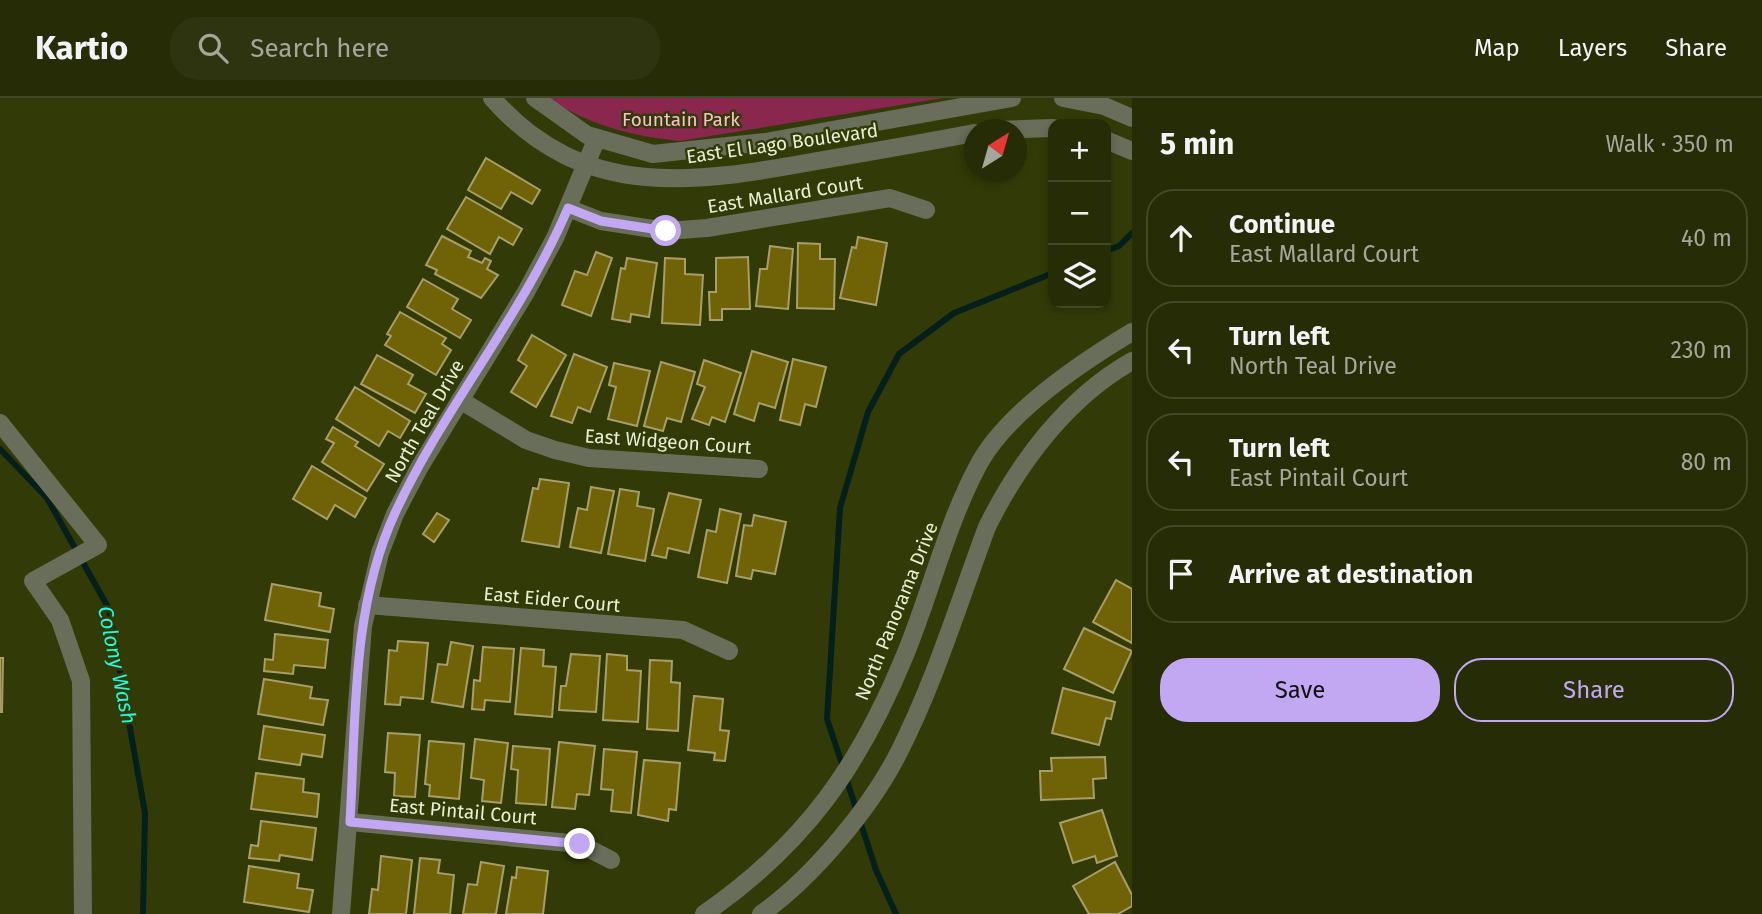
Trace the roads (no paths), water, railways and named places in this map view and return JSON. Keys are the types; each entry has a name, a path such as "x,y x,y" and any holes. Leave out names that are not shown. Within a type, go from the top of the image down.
{"street":[{"name":"East El Lago Boulevard","path":"492,98 534,138 587,164 633,176 690,181 964,136"},
{"name":"East El Lago Boulevard","path":"535,98 552,113 597,138 653,153 765,142 1012,98"},
{"path":"1063,98 1104,106 1132,118"},
{"path":"1027,129 1048,128"},
{"name":"North Teal Drive","path":"341,914 350,822 360,659 367,605 380,553 394,514 526,292 568,208 597,138"},
{"path":"1111,143 1132,151"},
{"name":"East Mallard Court","path":"568,208 601,221 666,231 707,228 890,198 926,210"},
{"name":"North Panorama Drive","path":"704,914 767,866 833,795 864,745 905,655 961,505 981,460 1029,407 1093,356 1132,332"},
{"path":"761,914 778,902 823,856 862,809 899,753 987,527 1003,494 1036,447 1088,391 1132,361"},
{"name":"East Widgeon Court","path":"460,400 526,440 566,453 589,458 759,469"},
{"path":"0,423 97,545 33,581 60,620 81,681 83,914"},
{"name":"East Eider Court","path":"367,605 683,630 729,651"},
{"name":"East Pintail Court","path":"350,822 580,844 611,860"}],"waterway":[{"path":"1111,249 1119,246 1132,233"},
{"path":"843,767 827,719 840,508 868,412 899,354 954,313 1048,275"},
{"name":"Colony Wash","path":"0,449 47,498 109,609 145,813 143,914"},
{"path":"846,778 876,870 896,914"}],"park label":[{"name":"Fountain Park","path":"681,119"}]}
